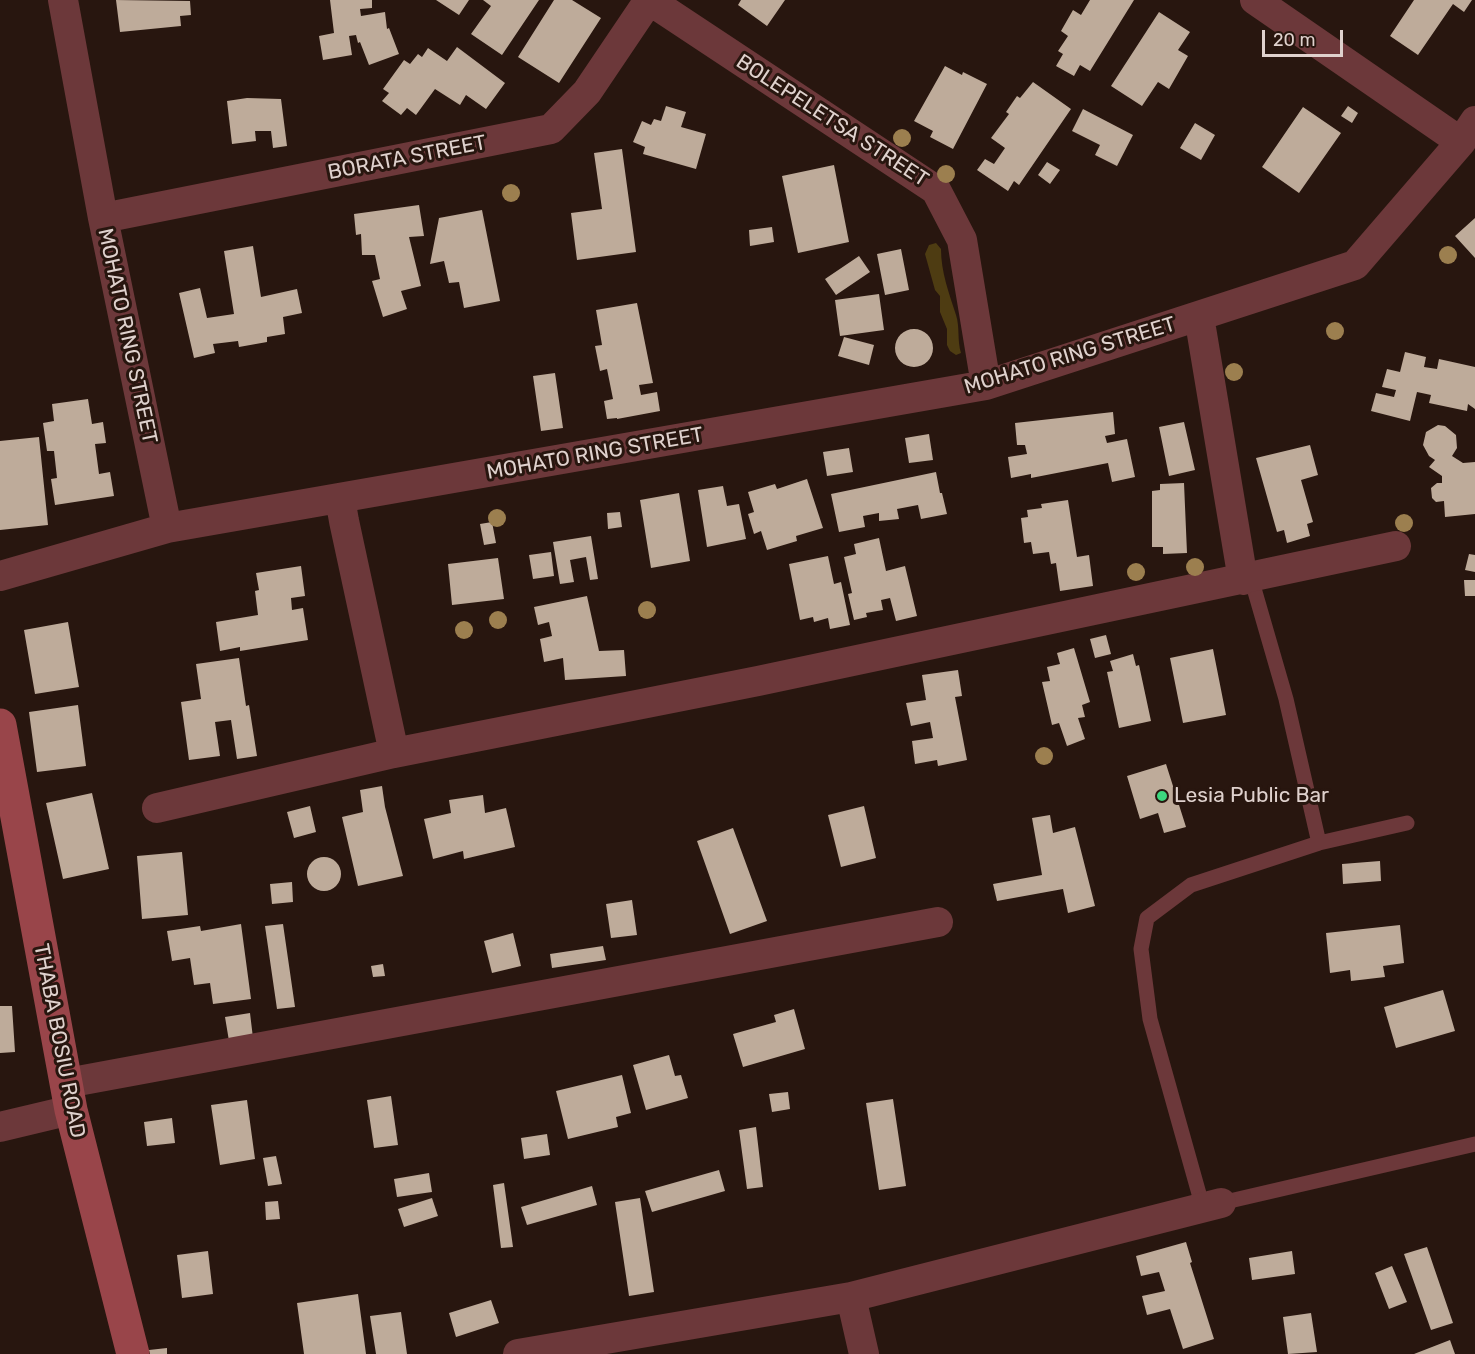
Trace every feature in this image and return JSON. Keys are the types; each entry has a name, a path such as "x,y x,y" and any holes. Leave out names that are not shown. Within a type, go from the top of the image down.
{"street":[{"name":"MOHATO RING STREET","path":"63,0 103,218 167,528 986,385 1355,265 1468,132"},
{"name":"BORATA STREET","path":"103,218 551,129 587,92 649,0"},
{"name":"BOLEPELETSA STREET","path":"649,0 936,190 963,240 986,385"},
{"path":"1255,0 1468,132"},
{"path":"1199,316 1247,579"},
{"path":"340,498 394,753"},
{"path":"0,576 167,528"},
{"path":"157,808 394,753 758,681 1396,546"},
{"name":"THABA BOSIU ROAD","path":"0,725 4,771 69,1097 133,1354"},
{"path":"0,1127 69,1097 938,922"},
{"path":"518,1354 851,1297 1212,1206"},
{"path":"851,1297 864,1354"}],"lane":[{"path":"1247,579 1286,699 1319,843"},
{"path":"1407,823 1319,843 1191,885 1147,918 1141,949 1150,1019 1212,1206 1475,1144"}],"shaded area":[{"path":"936,243 941,249 944,274 957,320 961,353 956,355 947,345 947,329 940,312 940,296 935,290 925,254 929,245"}],"building":[{"path":"116,0 190,1 191,15 180,16 181,26 120,32"},
{"path":"330,0 372,0 372,8 360,9 361,16 385,12 387,29 389,28 399,54 369,65 356,35 349,36 352,55 323,60 319,36 334,33"},
{"path":"436,0 469,0 459,15"},
{"path":"483,0 539,0 502,55 471,34 491,6"},
{"path":"554,0 572,0 601,18 559,83 518,57"},
{"path":"741,0 785,0 767,26 738,5"},
{"path":"1090,0 1134,0 1090,71 1080,65 1074,76 1056,66 1063,54 1058,51 1068,36 1061,31 1073,10 1081,15"},
{"path":"1414,0 1472,0 1464,12 1453,4 1418,55 1390,36"},
{"path":"1159,12 1190,32 1178,50 1188,56 1169,89 1158,82 1142,106 1111,86"},
{"path":"457,47 505,83 486,109 466,95 460,105 435,89 416,115 407,108 401,115 382,101 389,93 383,89 404,60 410,64 418,54 422,57 428,48 447,61"},
{"path":"945,66 987,84 953,149 930,137 933,131 914,121"},
{"path":"1033,82 1071,109 1019,185 1014,181 1008,191 977,170 985,159 994,164 1005,148 991,138 1009,114 1006,112 1017,96 1020,98"},
{"path":"247,98 281,99 287,146 273,148 271,131 255,131 256,141 232,144 227,101"},
{"path":"666,106 686,112 681,127 706,134 696,169 643,154 645,147 633,142 642,121 651,125 654,119 661,121"},
{"path":"1348,106 1358,113 1352,123 1341,116"},
{"path":"1303,107 1341,133 1299,193 1262,167"},
{"path":"1083,109 1133,135 1117,166 1095,155 1100,145 1072,131"},
{"path":"1195,123 1215,135 1201,160 1180,148"},
{"path":"622,149 636,252 577,260 571,213 602,209 594,153"},
{"path":"1047,162 1060,170 1050,184 1038,175"},
{"path":"834,165 849,242 798,253 782,176"},
{"path":"419,205 424,236 409,237 421,286 401,291 407,309 383,317 372,281 380,279 375,255 362,255 361,234 356,235 354,214"},
{"path":"482,210 500,301 464,308 459,282 449,283 444,261 430,264 439,218"},
{"path":"1475,218 1475,258 1455,236"},
{"path":"772,227 774,242 750,246 749,230"},
{"path":"253,246 261,297 297,289 302,313 283,317 285,334 267,337 267,342 239,347 238,341 213,344 215,353 194,358 179,293 200,288 207,318 234,314 224,251"},
{"path":"901,249 909,290 885,295 877,254"},
{"path":"859,256 870,272 836,295 825,279"},
{"path":"879,294 884,330 840,336 835,300"},
{"path":"637,303 653,383 639,385 641,395 657,392 660,411 607,419 604,401 613,399 607,369 600,371 595,346 602,345 596,310"},
{"path":"914,329 928,334 933,348 928,362 914,367 900,362 895,348 900,334"},
{"path":"844,337 874,345 869,365 838,356"},
{"path":"1405,352 1426,357 1424,367 1437,369 1439,359 1475,367 1475,409 1468,404 1467,411 1429,403 1431,395 1417,392 1410,421 1371,411 1376,393 1394,397 1396,390 1382,387 1387,369 1400,372"},
{"path":"555,373 563,428 541,431 533,376"},
{"path":"88,399 92,424 103,422 106,443 95,444 99,474 110,472 114,496 55,505 51,479 57,478 54,451 47,451 43,423 54,421 52,404"},
{"path":"1113,412 1115,434 1105,436 1107,443 1127,439 1135,477 1112,482 1108,463 1031,478 1031,474 1011,478 1008,457 1027,454 1025,445 1017,445 1015,423"},
{"path":"1184,422 1195,470 1169,476 1159,427"},
{"path":"1438,425 1445,426 1456,435 1457,448 1452,456 1463,463 1475,462 1475,514 1445,517 1444,501 1436,502 1432,498 1431,488 1437,483 1442,483 1442,476 1429,467 1435,460 1429,456 1423,445 1426,432"},
{"path":"929,434 933,460 909,463 905,438"},
{"path":"39,437 48,525 0,530 0,441"},
{"path":"1310,445 1318,475 1301,480 1313,522 1307,524 1310,536 1287,543 1284,530 1277,532 1256,458"},
{"path":"849,448 853,472 827,476 823,452"},
{"path":"936,472 947,514 921,519 918,505 897,509 899,519 879,521 879,513 863,516 865,527 839,532 831,494"},
{"path":"807,479 823,528 796,536 797,541 767,550 761,531 754,534 748,514 754,512 748,492 775,484 777,489"},
{"path":"1184,483 1187,553 1163,554 1163,547 1152,547 1152,491 1160,490 1160,484"},
{"path":"723,486 727,506 739,504 746,539 707,547 698,490"},
{"path":"679,493 690,561 651,568 640,500"},
{"path":"1068,500 1077,557 1089,555 1093,586 1060,591 1056,563 1051,564 1049,552 1033,554 1031,542 1024,543 1021,518 1028,517 1027,510 1042,508 1041,504"},
{"path":"620,512 622,527 608,529 607,513"},
{"path":"492,522 496,543 484,545 480,524"},
{"path":"591,536 598,579 590,580 586,557 570,560 574,582 560,584 553,542"},
{"path":"879,538 886,571 905,566 917,616 896,621 890,598 881,600 883,610 866,613 867,617 854,620 848,594 852,593 844,557 856,554 854,544"},
{"path":"551,552 554,576 533,579 529,555"},
{"path":"1469,554 1475,555 1475,572 1465,570"},
{"path":"828,556 834,584 841,582 850,625 830,629 828,618 814,622 813,617 800,620 789,564"},
{"path":"498,558 504,599 452,605 448,564"},
{"path":"301,566 305,596 291,598 292,610 303,608 308,640 240,651 240,647 220,651 216,622 258,615 255,591 259,590 256,573"},
{"path":"1464,580 1475,580 1475,596 1465,596"},
{"path":"587,596 599,651 624,650 626,676 565,680 563,658 544,662 540,639 552,636 549,622 538,625 534,607"},
{"path":"68,622 79,687 35,694 24,630"},
{"path":"1106,635 1111,654 1095,658 1090,639"},
{"path":"1074,648 1090,702 1082,705 1085,717 1078,718 1085,739 1067,746 1059,723 1052,725 1042,682 1050,681 1047,667 1060,664 1057,653"},
{"path":"1213,649 1226,715 1183,723 1170,658"},
{"path":"1133,654 1136,666 1139,665 1151,721 1119,728 1107,672 1113,671 1110,661"},
{"path":"239,658 257,756 237,759 231,720 215,722 220,756 189,760 181,702 201,699 196,664"},
{"path":"958,670 962,696 955,697 967,760 938,766 937,760 915,764 912,741 933,738 930,722 911,726 906,703 926,700 922,675"},
{"path":"78,705 86,766 37,772 29,712"},
{"path":"1166,764 1186,827 1164,833 1158,813 1140,819 1127,776"},
{"path":"382,786 385,807 403,876 358,886 342,817 363,812 360,790"},
{"path":"92,793 109,869 63,879 46,803"},
{"path":"483,795 485,813 506,808 515,847 464,859 463,851 433,859 424,819 451,813 449,800"},
{"path":"310,806 316,832 294,838 287,812"},
{"path":"864,806 876,858 841,867 828,815"},
{"path":"1050,815 1053,833 1075,827 1095,906 1068,913 1063,889 997,901 993,884 1042,875 1032,818"},
{"path":"733,828 767,921 730,934 697,841"},
{"path":"182,852 188,915 142,919 137,856"},
{"path":"324,857 336,862 341,874 336,886 324,891 312,886 307,874 312,862"},
{"path":"1380,861 1381,881 1343,884 1342,864"},
{"path":"292,882 293,902 272,904 270,884"},
{"path":"632,900 637,935 611,938 606,904"},
{"path":"241,924 251,999 213,1004 210,983 194,985 190,958 172,961 167,931 200,926 201,931"},
{"path":"283,924 295,1007 277,1009 265,926"},
{"path":"1400,925 1404,963 1383,966 1385,977 1351,981 1350,970 1330,973 1326,933"},
{"path":"513,933 521,966 492,973 484,941"},
{"path":"603,946 606,960 552,968 550,954"},
{"path":"383,964 385,976 373,977 371,966"},
{"path":"1443,990 1455,1031 1396,1048 1384,1007"},
{"path":"0,1006 12,1006 15,1052 0,1053"},
{"path":"794,1009 805,1049 743,1067 733,1034 776,1022 774,1015"},
{"path":"250,1013 253,1038 229,1041 225,1017"},
{"path":"669,1055 675,1076 681,1075 688,1098 646,1110 633,1065"},
{"path":"622,1075 631,1113 616,1117 618,1127 568,1139 556,1091"},
{"path":"788,1092 790,1109 772,1112 769,1094"},
{"path":"391,1096 398,1145 374,1148 367,1100"},
{"path":"893,1099 906,1186 879,1190 866,1103"},
{"path":"247,1100 255,1159 220,1165 211,1105"},
{"path":"172,1118 175,1143 147,1146 144,1122"},
{"path":"756,1127 763,1187 747,1189 739,1130"},
{"path":"547,1134 550,1155 524,1159 521,1138"},
{"path":"276,1156 282,1184 268,1186 263,1158"},
{"path":"719,1170 725,1191 652,1212 645,1191"},
{"path":"429,1173 432,1192 397,1197 394,1179"},
{"path":"504,1183 513,1247 501,1248 493,1185"},
{"path":"592,1186 597,1205 527,1225 521,1207"},
{"path":"432,1198 438,1216 404,1227 398,1209"},
{"path":"640,1198 654,1292 629,1296 615,1202"},
{"path":"278,1201 280,1219 266,1220 265,1202"},
{"path":"1186,1242 1192,1262 1190,1263 1214,1339 1183,1349 1170,1309 1147,1315 1142,1296 1165,1291 1159,1272 1141,1276 1136,1256"},
{"path":"1427,1247 1453,1323 1431,1330 1404,1254"},
{"path":"208,1251 213,1294 182,1298 177,1255"},
{"path":"1292,1251 1295,1274 1252,1280 1249,1258"},
{"path":"1392,1266 1407,1302 1389,1309 1375,1273"},
{"path":"358,1294 366,1354 304,1354 297,1303"},
{"path":"491,1300 499,1323 456,1337 449,1313"},
{"path":"401,1312 407,1354 376,1354 370,1316"},
{"path":"1311,1313 1317,1352 1288,1354 1283,1317"},
{"path":"1450,1340 1455,1354 1414,1354"},
{"path":"167,1348 167,1354 150,1354 149,1350"}],"place":[{"name":"Lesia Public Bar","path":"1162,796"}]}
